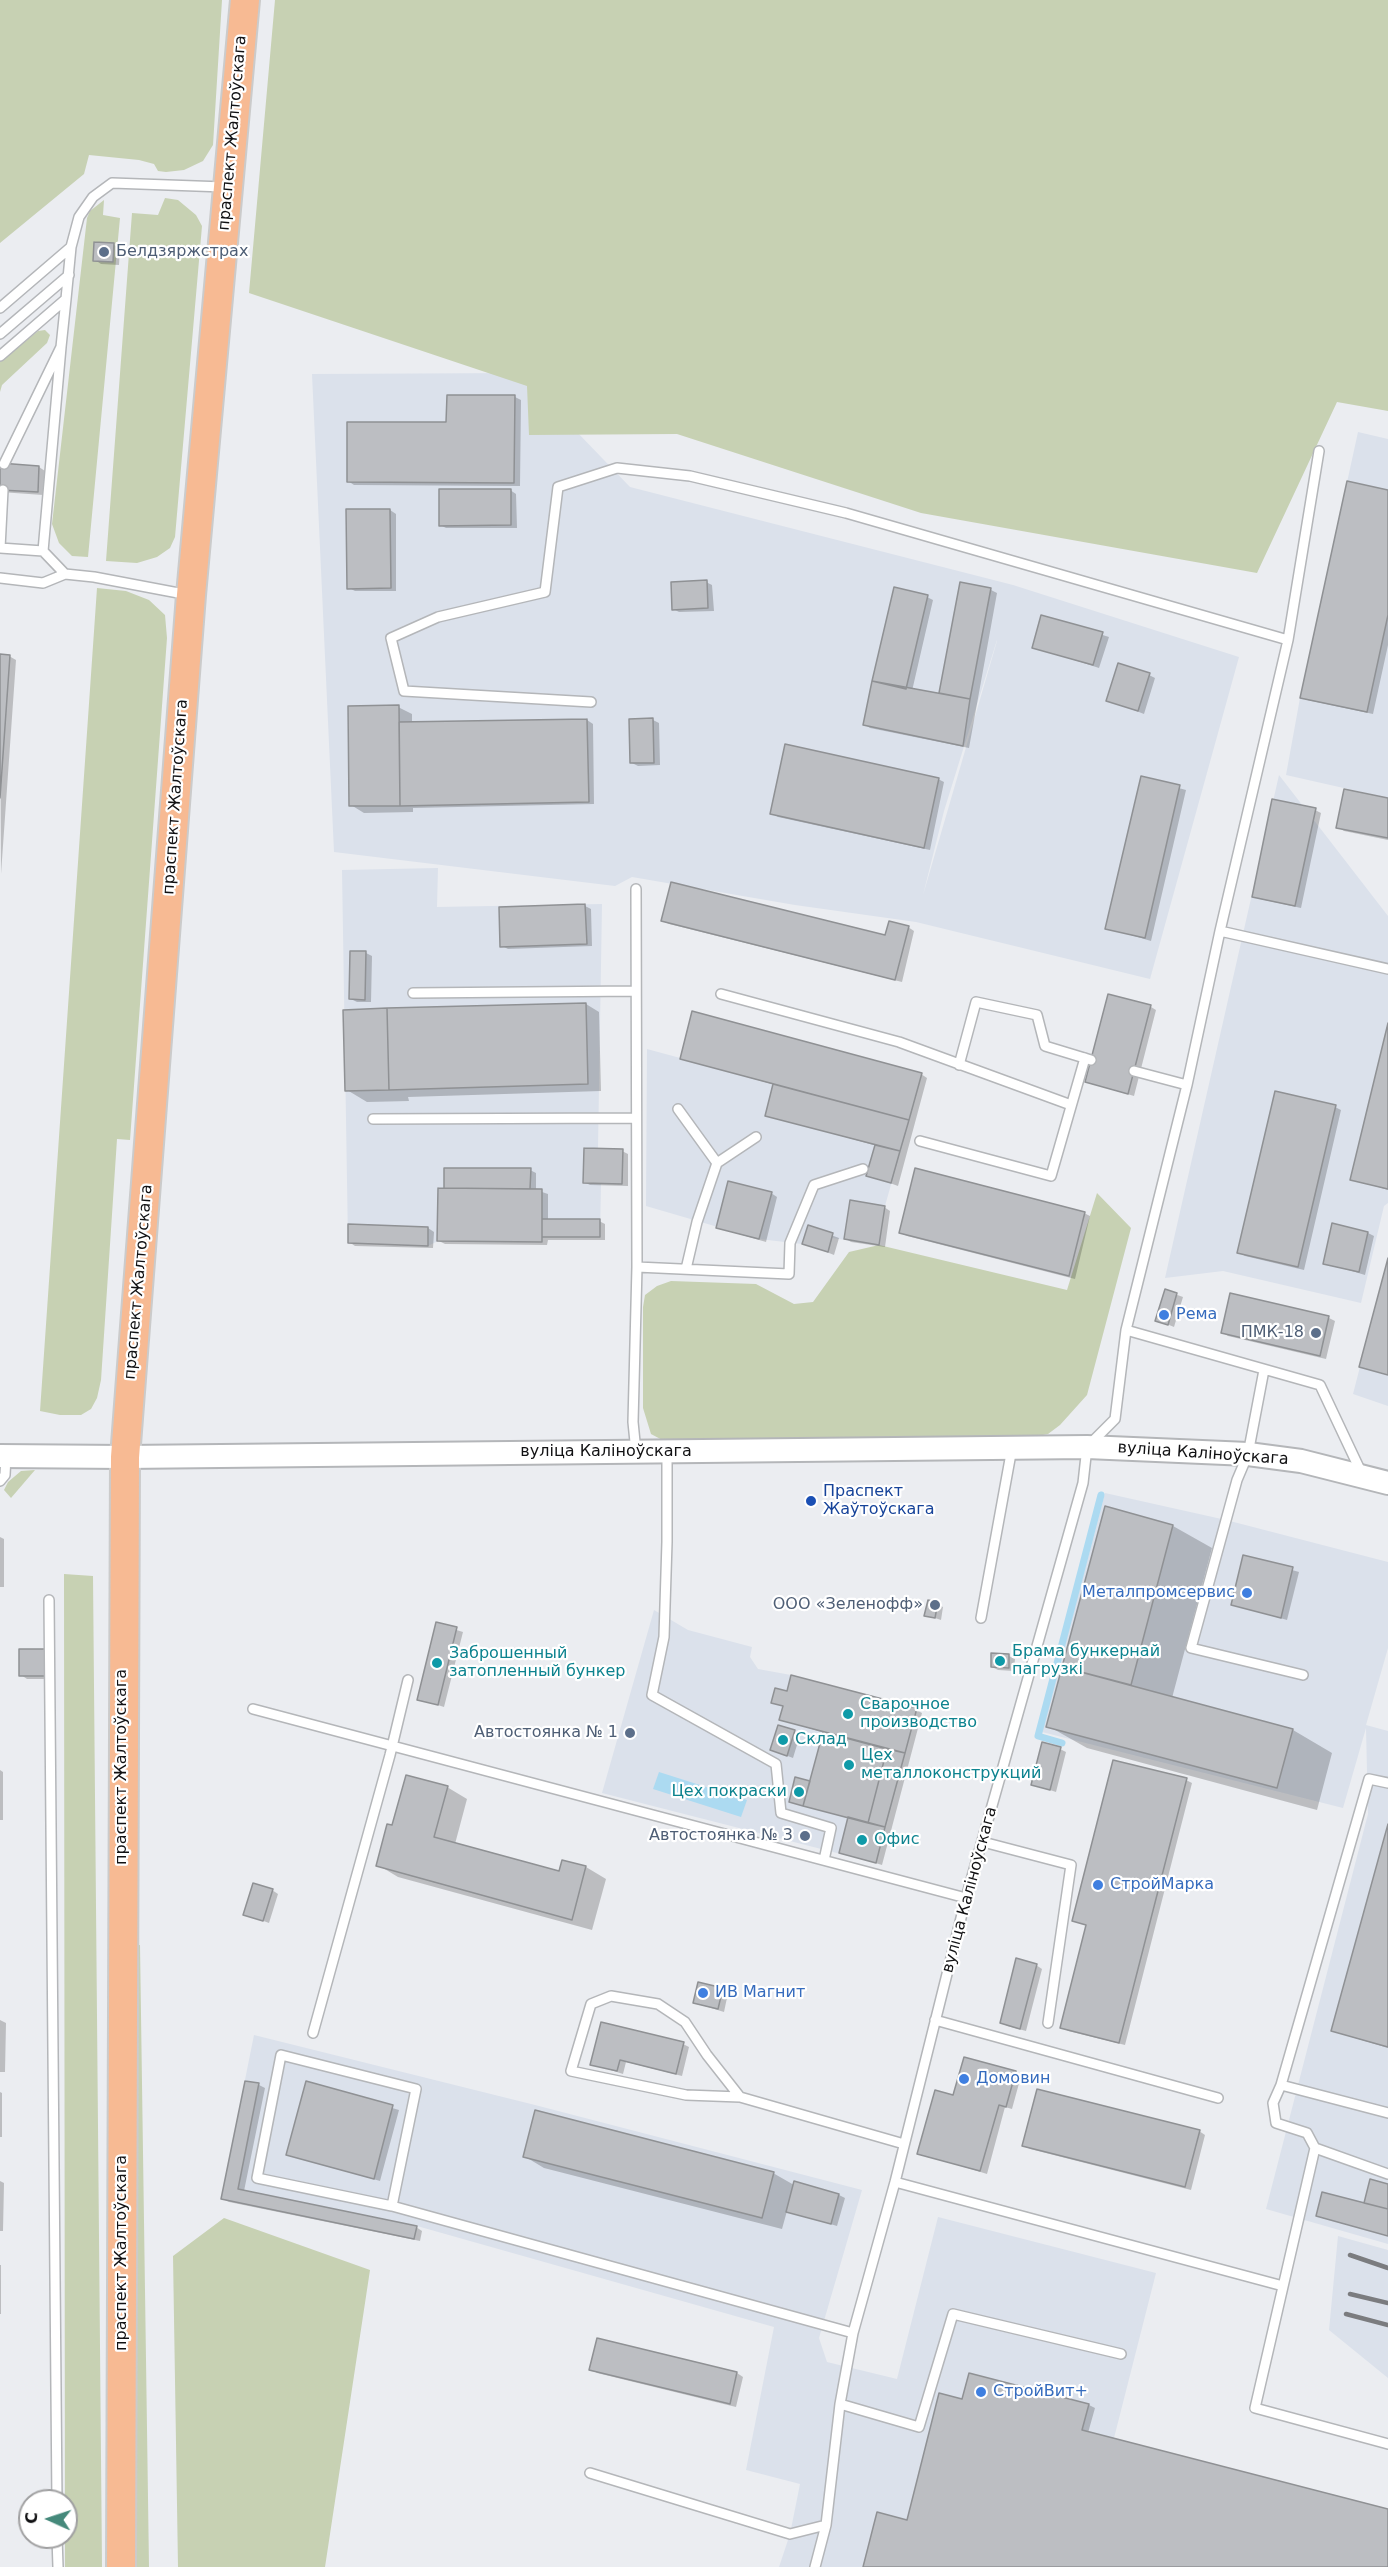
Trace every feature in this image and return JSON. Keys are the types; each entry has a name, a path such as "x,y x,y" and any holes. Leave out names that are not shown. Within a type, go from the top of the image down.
{"main road":[{"name":"праспект Жалтоўскага","path":"121,2567 124,1457 192,595 245,0"}],"street":[{"name":"вуліца Каліноўскага","path":"3,1456 667,1453 1087,1447 1248,1454 1301,1461 1388,1483"}],"lane":[{"path":"43,551 66,299 72,247 79,217 93,197 112,183 229,188"},
{"path":"0,308 72,247"},
{"path":"0,334 69,274"},
{"path":"0,356 66,299"},
{"path":"4,464 61,346"},
{"path":"1087,1447 1115,1419 1126,1330 1188,1085 1220,931 1288,640 1319,451"},
{"path":"591,702 404,691 391,638 438,617 545,592 558,488 617,468 690,476 846,513 1288,640"},
{"path":"3,490 0,548 43,551 65,574"},
{"path":"0,578 43,583 65,574 192,595"},
{"path":"636,889 637,1267 633,1422 636,1452"},
{"path":"1220,931 1388,969"},
{"path":"413,993 636,991"},
{"path":"721,994 899,1042 1071,1105"},
{"path":"920,1141 1051,1176 1071,1105 1088,1059 1045,1046 1037,1015 976,1002 959,1065"},
{"path":"1134,1071 1188,1085"},
{"path":"678,1109 717,1163"},
{"path":"373,1119 636,1118"},
{"path":"686,1269 697,1222 717,1163 756,1137"},
{"path":"637,1267 789,1274 790,1243 814,1185 863,1169"},
{"path":"1126,1330 1320,1385 1363,1476"},
{"path":"1264,1370 1248,1454 1237,1480 1191,1648 1303,1675"},
{"name":"вуліца Каліноўскага","path":"815,2567 826,2525 840,2404 853,2333 895,2182 966,1898 1083,1483 1087,1447"},
{"path":"981,1618 1012,1448"},
{"path":"667,1453 664,1637 652,1695 776,1764 781,1812 831,1828 824,1860"},
{"path":"0,1481 5,1475 3,1456"},
{"path":"49,1600 57,2489"},
{"path":"313,2033 408,1680"},
{"path":"253,1709 966,1898"},
{"path":"1388,1783 1369,1779 1274,2103 1276,2123 1307,2133 1315,2148 1255,2408 1388,2444"},
{"path":"983,1842 1071,1865 1048,2023"},
{"path":"740,2097 685,2022 658,2004 611,1996 591,2004 571,2071 686,2095 740,2097 904,2144"},
{"path":"935,2020 1218,2098"},
{"path":"392,2206 416,2090 280,2055 257,2178 392,2206 853,2333"},
{"path":"1281,2085 1388,2113"},
{"path":"1315,2148 1388,2174"},
{"path":"895,2182 1283,2286"},
{"path":"840,2404 919,2427 953,2314 1121,2354"},
{"path":"590,2473 790,2534 826,2525"},
{"path":"57,2549 58,2567"}],"shaded area":[{"path":"520,373 630,487 1013,585 1239,657 1150,979 916,922 795,905 632,877 615,886 334,852 312,374","holes":["997,640 923,895 944,811"]},
{"path":"1358,432 1388,439 1388,798 1286,775 1300,698"},
{"path":"1279,775 1388,916 1388,1203 1384,1206 1361,1303 1223,1271 1165,1278"},
{"path":"438,868 437,907 602,904 598,1148 601,1183 600,1237 542,1237 542,1242 438,1241 428,1246 348,1243 342,870"},
{"path":"647,1049 909,1120 885,1206 879,1245 832,1238 828,1252 802,1244 759,1239 646,1206"},
{"path":"1388,1258 1388,1406 1353,1394"},
{"path":"1105,1493 1226,1520 1388,1562 1388,1648 1366,1725 1388,1731 1388,2244 1266,2209 1368,1814 1366,1728 1343,1808 1042,1732"},
{"path":"654,1610 688,1630 752,1647 750,1657 758,1669 791,1675 917,1708 876,1863 602,1793"},
{"path":"254,2035 862,2190 819,2338 827,2362 897,2379 938,2217 1156,2273 1114,2438 1388,2567 779,2567 790,2534 800,2484 746,2470 774,2327 417,2226 414,2239 221,2199"},
{"path":"1338,2236 1388,2250 1388,2378 1329,2330"}],"green space":[{"path":"0,0 222,0 213,145 203,161 184,170 166,172 158,171 154,164 139,160 89,155 84,174 0,243"},
{"path":"275,0 1388,0 1388,411 1337,402 1257,573 921,513 677,434 529,435 527,386 249,293"},
{"path":"165,198 178,200 196,215 202,226 175,537 170,548 157,557 137,563 106,561 132,213 158,215"},
{"path":"104,200 103,215 120,218 88,557 72,556 59,543 52,524 87,218 90,211"},
{"path":"45,330 50,335 47,343 2,385 0,392 0,362 38,331"},
{"path":"97,588 126,591 149,600 165,615 167,638 130,1140 117,1139 101,1380 97,1398 91,1409 81,1415 60,1415 40,1411"},
{"path":"1097,1193 1131,1228 1087,1395 1060,1425 1048,1434 1028,1438 666,1442 651,1434 643,1408 643,1307 645,1295 657,1286 671,1281 756,1284 794,1304 813,1302 849,1252 879,1245 1067,1290"},
{"path":"35,1470 11,1498 4,1490 8,1482 21,1471"},
{"path":"64,1574 93,1576 102,2567 65,2567 65,2549 78,2549 78,2489 65,2489"},
{"path":"131,1945 140,1945 149,2567 137,2567"},
{"path":"224,2218 370,2270 325,2567 178,2567 173,2256"}],"water":[{"path":"659,1772 747,1800 741,1817 653,1789"}],"building":[{"name":"Белдзяржстрах","path":"94,242 114,243 113,262 93,261"},
{"path":"447,395 515,395 514,483 347,482 347,422 446,422"},
{"path":"0,463 39,466 38,492 0,490"},
{"path":"1347,481 1388,490 1388,615 1367,712 1300,698"},
{"path":"439,489 511,489 511,525 439,526"},
{"path":"346,509 390,509 391,588 347,589"},
{"path":"707,580 708,608 672,610 671,582"},
{"path":"960,582 991,588 970,699 939,693"},
{"path":"894,587 928,595 906,689 872,681"},
{"path":"1041,615 1103,632 1093,665 1032,648"},
{"path":"0,654 10,655 0,798"},
{"path":"1118,663 1150,673 1138,711 1106,701"},
{"path":"872,681 970,699 963,746 863,725"},
{"path":"399,705 400,806 349,806 348,706"},
{"path":"653,718 654,763 630,763 629,719"},
{"path":"587,719 589,802 400,806 399,722"},
{"path":"785,744 939,778 924,848 770,814"},
{"path":"1141,776 1180,785 1145,938 1105,929"},
{"path":"1344,789 1388,798 1388,838 1336,828"},
{"path":"1272,799 1316,808 1295,906 1252,897"},
{"path":"671,882 885,935 889,921 909,926 895,980 661,921"},
{"path":"585,904 587,944 500,947 499,907"},
{"path":"350,951 366,951 365,1000 349,999"},
{"path":"1108,994 1151,1005 1128,1094 1085,1082"},
{"path":"586,1003 588,1084 389,1090 387,1008"},
{"path":"387,1008 389,1090 345,1091 343,1010"},
{"path":"692,1011 922,1073 909,1120 680,1059"},
{"path":"1388,1023 1388,1189 1350,1180"},
{"path":"773,1084 909,1120 900,1151 765,1116"},
{"path":"1275,1091 1336,1105 1298,1267 1237,1253"},
{"path":"875,1145 900,1151 891,1183 866,1176"},
{"path":"584,1148 623,1149 622,1184 583,1183"},
{"path":"444,1168 531,1168 530,1189 444,1188"},
{"path":"915,1168 1085,1212 1069,1276 899,1233"},
{"path":"728,1181 772,1192 759,1239 716,1228"},
{"path":"438,1188 542,1189 542,1242 437,1241"},
{"path":"850,1200 885,1206 879,1245 844,1239"},
{"path":"542,1219 600,1219 600,1237 542,1237"},
{"path":"1332,1223 1368,1232 1359,1272 1323,1264"},
{"path":"348,1224 428,1227 428,1246 348,1243"},
{"path":"808,1225 833,1233 828,1252 802,1244"},
{"path":"1388,1258 1388,1375 1359,1367"},
{"path":"1165,1289 1177,1293 1168,1325 1155,1321"},
{"path":"1230,1293 1329,1316 1320,1356 1221,1333"},
{"path":"1105,1506 1173,1525 1131,1685 1062,1667"},
{"path":"1243,1555 1293,1567 1281,1618 1231,1605"},
{"path":"928,1600 938,1602 935,1618 924,1616"},
{"name":"Заброшенный затопленный бункер","path":"436,1622 457,1627 438,1705 417,1700"},
{"path":"19,1649 46,1649 46,1676 19,1676"},
{"name":"Брама бункернай пагрузкі","path":"991,1653 1009,1654 1009,1668 991,1667"},
{"path":"1062,1667 1293,1729 1277,1788 1046,1727"},
{"name":"Сварочное производство","path":"791,1675 917,1708 905,1753 779,1720 783,1706 771,1703 775,1688 787,1691"},
{"name":"Склад","path":"778,1725 795,1730 787,1756 770,1750"},
{"name":"Цех металлоконструкций","path":"823,1732 887,1749 868,1823 803,1806"},
{"path":"1042,1742 1061,1747 1050,1790 1031,1785"},
{"path":"887,1749 905,1753 885,1827 868,1823"},
{"path":"1113,1760 1187,1778 1119,2043 1060,2028 1086,1925 1072,1921"},
{"path":"406,1775 448,1786 434,1837 559,1871 562,1860 586,1866 572,1920 376,1866 387,1824 392,1825"},
{"name":"Цех покраски","path":"795,1777 810,1781 803,1806 789,1802"},
{"name":"Офис","path":"848,1817 885,1827 876,1863 839,1853"},
{"path":"1388,1824 1388,2047 1331,2031"},
{"path":"253,1883 273,1889 263,1921 243,1915"},
{"path":"1016,1958 1037,1964 1020,2029 1000,2023"},
{"path":"698,1982 723,1988 718,2009 693,2003"},
{"path":"601,2022 684,2042 676,2074 620,2060 617,2071 590,2065"},
{"path":"964,2057 1016,2071 1006,2107 999,2105 980,2171 917,2154 935,2090 953,2095"},
{"path":"245,2081 259,2083 238,2189 417,2226 414,2239 221,2199"},
{"path":"306,2081 393,2105 374,2179 286,2155"},
{"path":"1037,2089 1200,2130 1185,2187 1022,2146"},
{"path":"535,2110 774,2172 762,2218 523,2157"},
{"path":"1370,2179 1388,2184 1388,2209 1364,2203"},
{"path":"794,2181 839,2194 831,2224 786,2212"},
{"path":"1322,2192 1388,2209 1388,2236 1316,2216"},
{"path":"597,2338 737,2372 730,2404 589,2370"},
{"path":"969,2373 1089,2404 1082,2430 1388,2509 1388,2567 863,2567 877,2512 907,2520 939,2393 962,2399"}],"waterway":[{"path":"1062,1743 1038,1736 1101,1495"}],"railway":[{"path":"1350,2255 1388,2268"},
{"path":"1350,2294 1388,2303"},
{"path":"1346,2314 1388,2325"}],"place":[{"name":"Белдзяржстрах","path":"104,252"},
{"name":"Рема","path":"1164,1315"},
{"name":"ПМК-18","path":"1316,1333"},
{"name":"Праспект Жаўтоўскага","path":"811,1501"},
{"name":"Металпромсервис","path":"1247,1593"},
{"name":"ООО «Зеленофф»","path":"935,1605"},
{"name":"Брама бункернай пагрузкі","path":"1000,1661"},
{"name":"Заброшенный затопленный бункер","path":"437,1663"},
{"name":"Сварочное производство","path":"848,1714"},
{"name":"Автостоянка № 1","path":"630,1733"},
{"name":"Склад","path":"783,1740"},
{"name":"Цех металлоконструкций","path":"849,1765"},
{"name":"Цех покраски","path":"799,1792"},
{"name":"Автостоянка № 3","path":"805,1836"},
{"name":"Офис","path":"862,1840"},
{"name":"СтройМарка","path":"1098,1885"},
{"name":"ИВ Магнит","path":"703,1993"},
{"name":"Домовин","path":"964,2079"},
{"name":"СтройВит+","path":"981,2392"}]}
